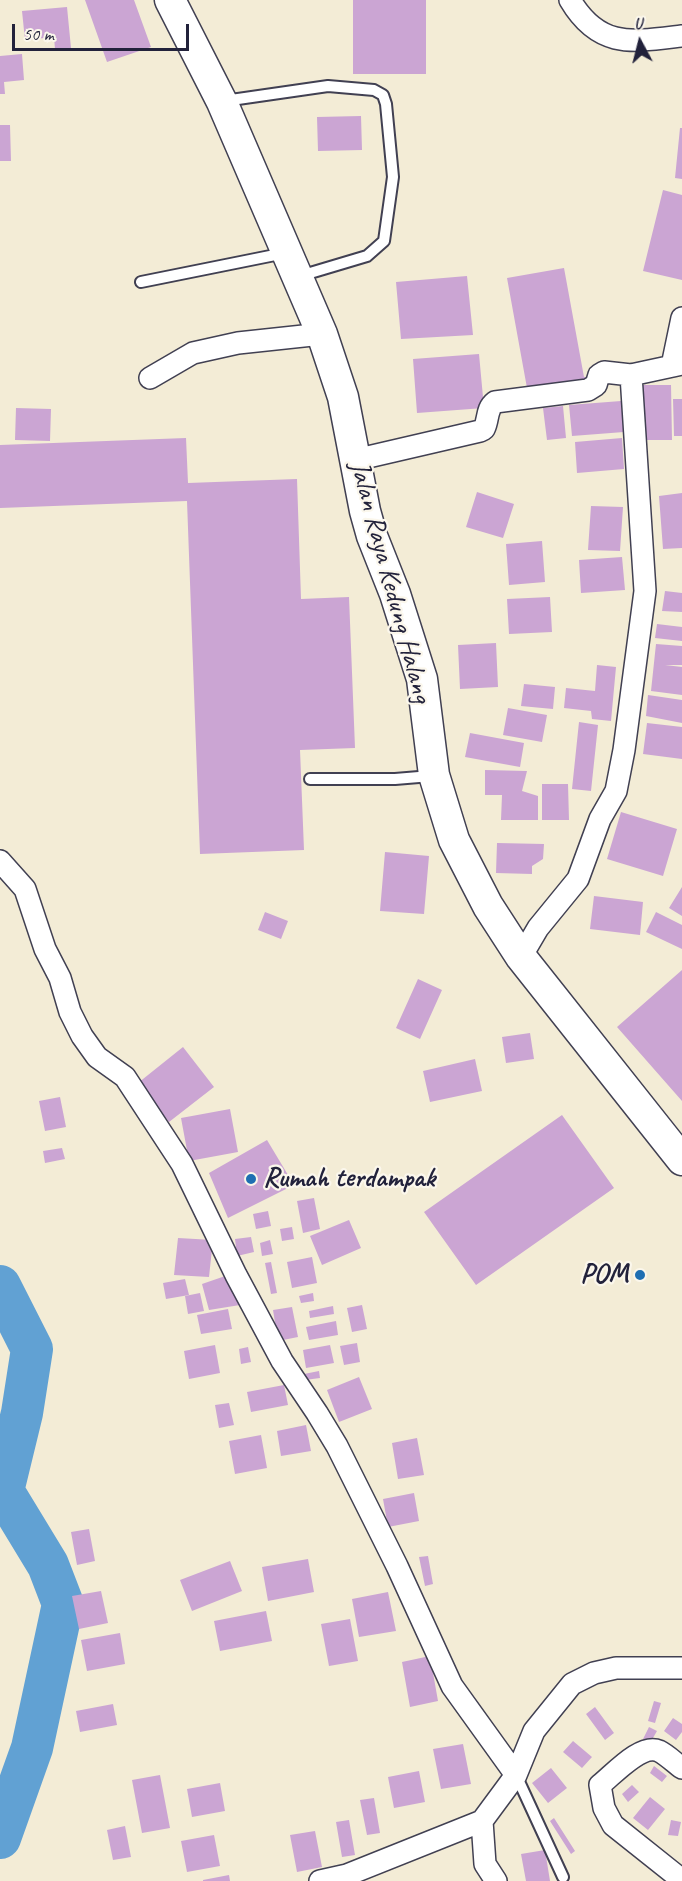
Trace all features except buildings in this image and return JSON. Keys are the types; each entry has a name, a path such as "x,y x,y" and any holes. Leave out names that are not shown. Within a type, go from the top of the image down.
{"main road":[{"name":"Jalan Raya Kedung Halang","path":"170,0 222,102 322,334 343,397 372,536 395,594 422,678 434,775 454,840 488,906 521,957 682,1160"}],"street":[{"path":"570,0 581,18 598,32 613,38 649,40 682,36"},
{"path":"356,460 480,431 484,429 489,408 495,402 588,390 596,385 598,375 604,372 631,375 677,365 682,318"},
{"path":"150,378 193,353 238,343 322,334"},
{"path":"521,957 538,928 578,879 600,819 616,791 624,750 645,591 631,375"},
{"path":"0,861 26,889 45,950 60,978 70,1011 82,1036 97,1057 125,1077 182,1164 236,1275 282,1361 337,1446 397,1566 452,1686 516,1775"},
{"path":"320,1881 347,1875 482,1821 516,1775 534,1731 572,1684 594,1673 615,1668 682,1668"},
{"path":"671,1877 614,1825 604,1808 600,1785 639,1752 658,1750 682,1768"},
{"path":"482,1821 485,1864 496,1881"}],"lane":[{"path":"141,282 367,256 384,241 393,177 386,104 383,95 374,90 328,86 222,102"},
{"path":"310,779 434,775"},
{"path":"516,1775 563,1877"}],"waterway":[{"path":"0,1286 32,1349 22,1413 3,1491 48,1565 63,1604 32,1748 0,1838"}],"place":[{"name":"Rumah terdampak","path":"251,1179"},
{"name":"POM","path":"640,1275"}]}
